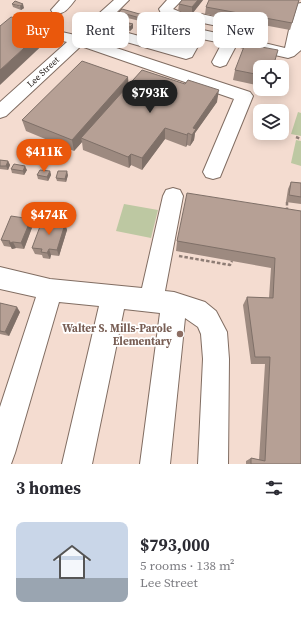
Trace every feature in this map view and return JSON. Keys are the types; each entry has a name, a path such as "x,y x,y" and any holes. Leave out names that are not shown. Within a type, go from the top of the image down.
{"street":[{"path":"58,10 68,0"},
{"name":"Lee Street","path":"108,12 122,0"},
{"path":"167,12 166,9 175,0"},
{"path":"199,12 202,5"},
{"path":"266,48 288,53 294,49 301,7"},
{"path":"0,33 11,27 18,26 72,39"},
{"name":"Lee Street","path":"0,112 72,45"},
{"path":"101,48 244,96 213,172"},
{"path":"165,48 186,54 188,48"},
{"path":"220,62 230,48"},
{"path":"288,53 292,60 301,65"},
{"path":"155,464 162,302 161,253 173,196"},
{"path":"0,278 50,290 162,302 196,310 207,319 214,332 216,359 213,464"},
{"path":"0,453 50,290"},
{"path":"77,464 114,296"}],"path":[{"path":"296,137 301,138"},
{"path":"287,202 286,213 289,213"},
{"path":"161,253 230,265 232,261"}],"green space":[{"path":"298,112 301,113 301,136 291,134"},
{"path":"296,140 301,141 301,166 291,163"},
{"path":"124,204 158,210 151,238 116,231"}],"building":[{"path":"182,0 198,0 192,7 179,4"},
{"path":"209,0 299,0 292,23 268,19 268,12 233,12 206,7"},
{"path":"15,1 23,4 20,6 12,4"},
{"path":"122,9 137,13 137,17 129,15 129,12 119,12"},
{"path":"12,17 12,48 24,48 0,70 0,26"},
{"path":"243,48 267,48 278,50 275,60 253,60 253,74 235,70"},
{"path":"82,61 128,77 72,140 22,120"},
{"path":"142,70 185,84 188,80 219,90 193,128 196,129 192,135 188,133 187,135 165,128 142,158 131,154 128,157 81,138"},
{"path":"0,160 8,161 6,166 0,166"},
{"path":"14,164 25,166 23,171 11,169"},
{"path":"40,170 50,171 47,177 37,175"},
{"path":"58,171 67,171 65,179 56,178"},
{"path":"291,182 301,183 301,197 289,195"},
{"path":"187,193 301,211 301,464 251,464 251,458 265,461 270,357 255,357 247,297 273,298 275,258 177,241"},
{"path":"11,216 31,219 21,243 9,243 10,241 1,240"},
{"path":"42,221 65,224 57,250 49,249 47,253 41,252 42,249 32,248"},
{"path":"0,303 17,307 5,332 0,331"}],"place":[{"name":"Walter S. Mills-Parole Elementary","path":"180,334"}]}
